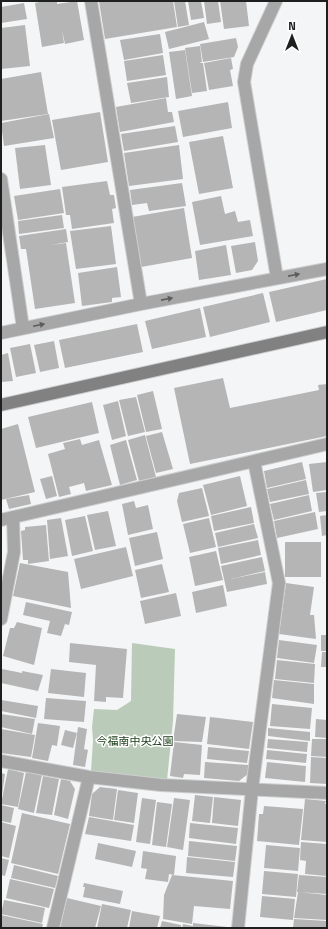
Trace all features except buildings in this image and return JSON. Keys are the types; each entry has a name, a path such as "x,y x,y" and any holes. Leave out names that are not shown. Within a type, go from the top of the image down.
{"street":[{"path":"91,1 141,304"},
{"path":"276,1 247,64 244,82 277,278"},
{"path":"1,179 23,328"},
{"path":"1,333 141,304 327,269"},
{"path":"1,406 327,332"},
{"path":"1,619 14,552 7,519 327,444"},
{"path":"238,928 252,789 279,583 254,461"},
{"path":"1,761 89,777 161,785 327,793"},
{"path":"53,928 89,777"}],"green space":[{"name":"今福南中央公園","path":"132,643 175,649 173,721 167,780 91,771 94,709 117,710 131,701"}]}
